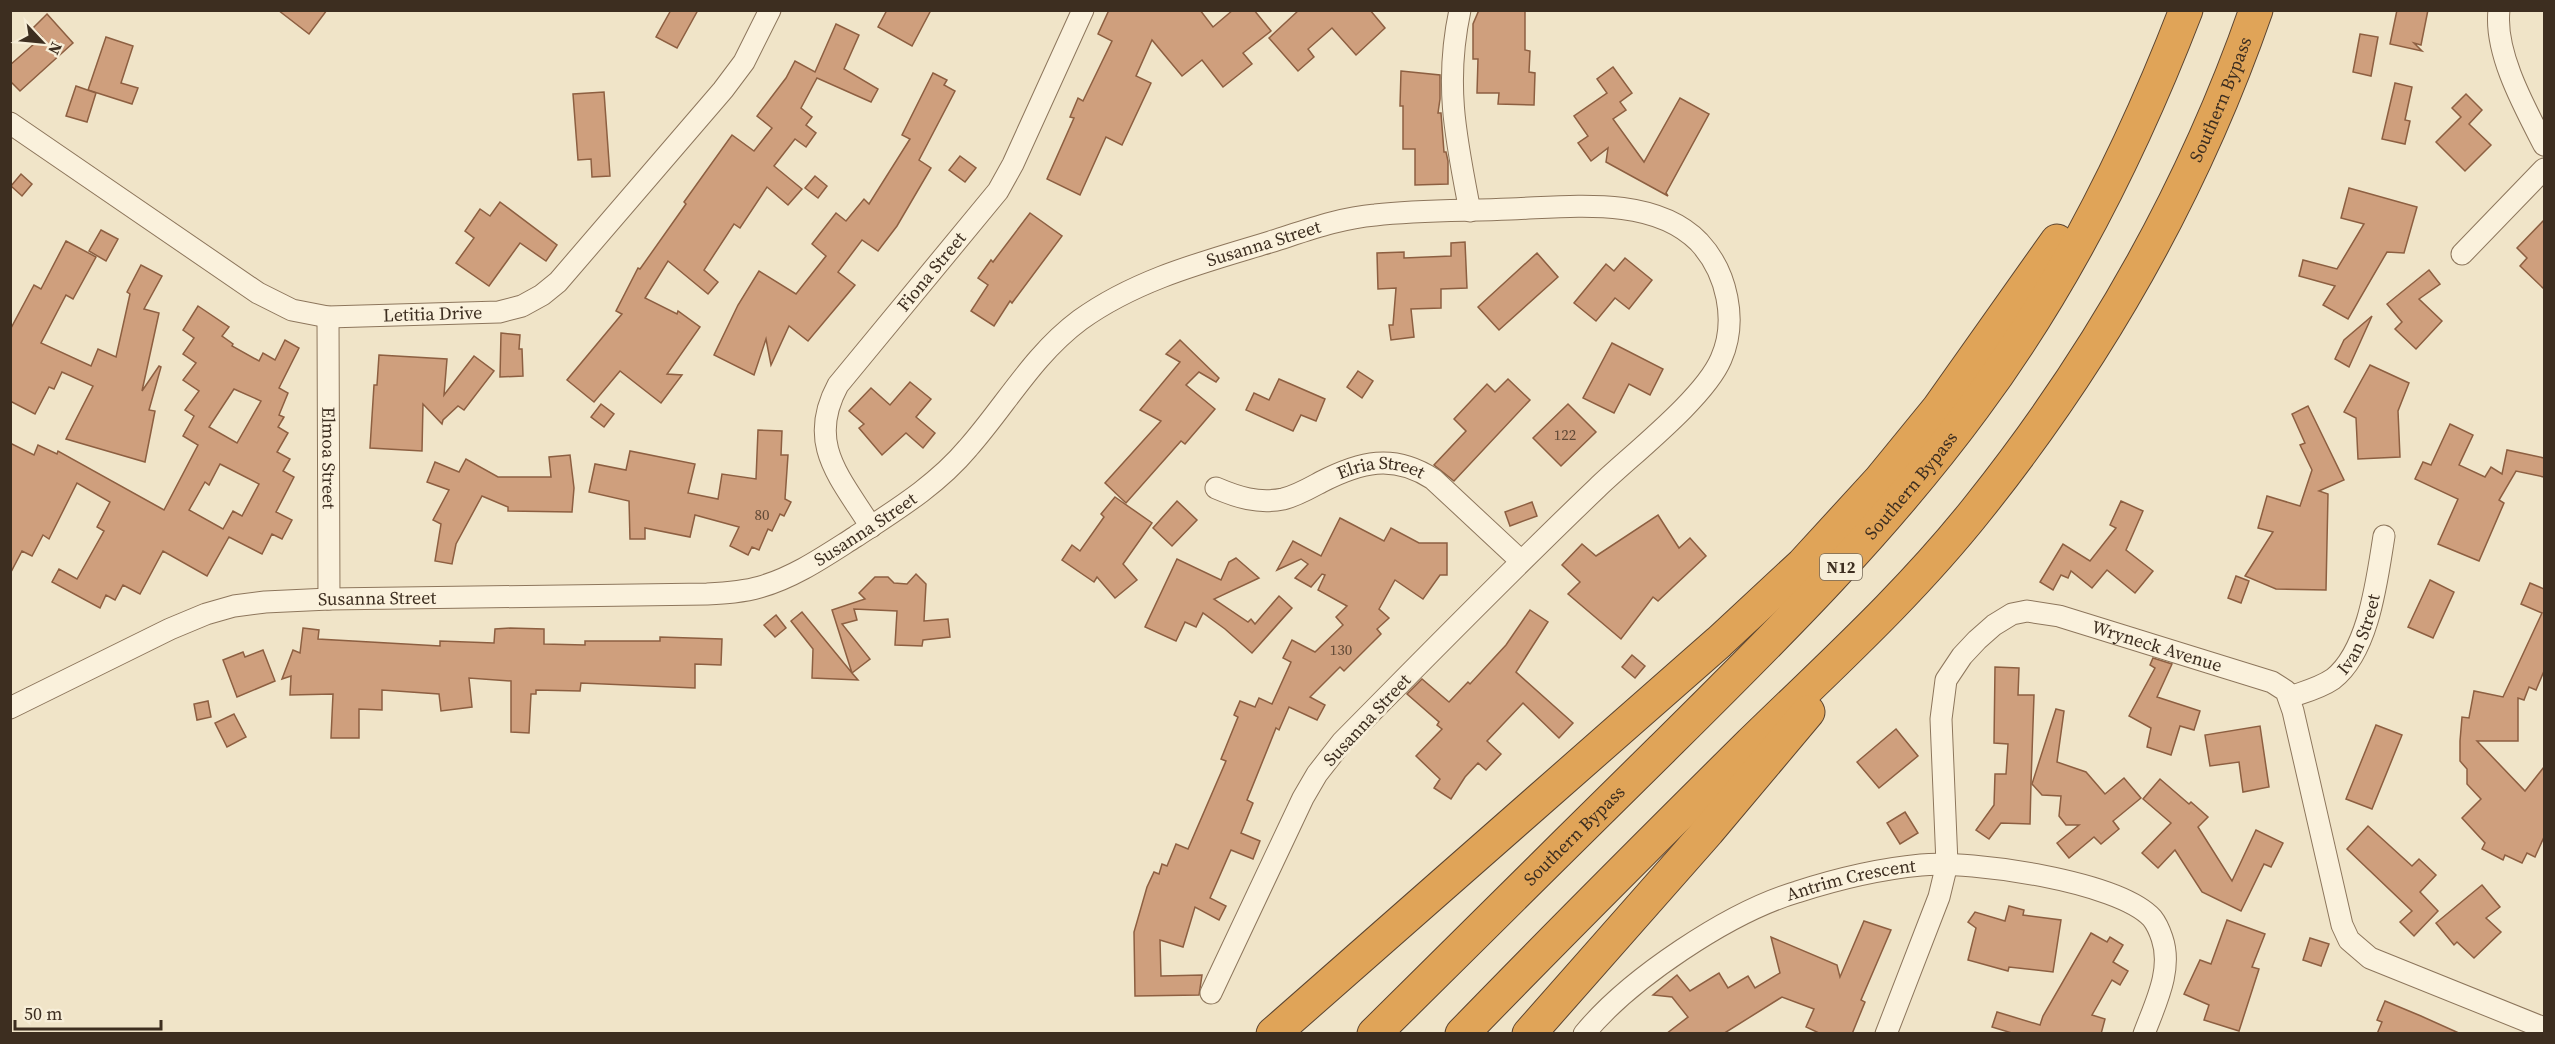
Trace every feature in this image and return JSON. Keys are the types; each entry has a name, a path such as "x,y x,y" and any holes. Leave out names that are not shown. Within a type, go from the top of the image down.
{"highway":[{"name":"Southern Bypass","path":"1374,1034 1810,602 1908,493 1976,406 2020,341 2094,214 2143,116 2186,10"},
{"name":"Southern Bypass","path":"1462,1034 1600,893 1882,615 1977,510 2031,439 2094,345 2150,252 2195,162 2237,64 2256,10"},
{"path":"1273,1034 1693,666 1803,564 1880,480 1938,410 2143,116"},
{"path":"1529,1034 1772,756 1823,694 1882,615"}],"street":[{"name":"Letitia Drive","path":"10,123 267,298 292,310 328,316 499,312 522,306 542,295 578,260 723,90 744,62 770,10"},
{"name":"Fiona Street","path":"871,526 827,452 824,435 830,401 838,385 998,191 1013,164 1083,10"},
{"path":"1460,10 1451,88 1454,124 1470,211"},
{"path":"2499,10 2497,24 2503,55 2544,146"},
{"path":"2462,254 2544,169"},
{"name":"Susanna Street","path":"10,708 206,614 234,606 329,599 735,592 760,587 785,578 814,563 918,495 957,461 1029,369 1060,337 1098,308 1137,286 1206,261 1347,219 1402,212 1579,207 1638,210 1653,214 1684,229 1696,239 1713,264 1728,298 1730,315 1728,341 1717,368 1707,382 1521,561 1342,742 1327,761 1300,805 1211,993"},
{"name":"Elmoa Street","path":"328,316 329,599"},
{"name":"Elria Street","path":"1216,488 1242,498 1260,501 1281,499 1296,495 1348,469 1366,464 1395,464 1422,471 1433,479 1521,561"},
{"name":"Ivan Street","path":"2290,697 2331,680 2345,668 2355,650 2367,618 2377,583 2384,536"},
{"name":"Wryneck Avenue","path":"1886,1034 1939,897 1947,864 1941,719 1943,689 1952,669 1977,640 1994,625 2012,614 2027,611 2059,616 2272,682 2286,691 2290,697"},
{"path":"2290,697 2342,925 2349,940 2359,951 2387,967 2463,994 2544,1028"},
{"name":"Antrim Crescent","path":"1584,1034 1619,998 1671,957 1757,907 1795,892 1858,876 1920,865 1947,864 2028,873 2060,880 2126,902 2152,918 2162,935 2166,962 2160,990 2144,1034"}],"building":[{"path":"278,10 327,10 309,34"},
{"path":"671,10 698,10 677,48 656,37"},
{"path":"887,10 931,10 912,46 878,27"},
{"path":"1109,10 1200,10 1213,27 1233,10 1254,10 1271,31 1243,53 1252,64 1223,87 1202,60 1182,76 1152,40 1136,76 1151,83 1122,145 1106,137 1080,195 1047,179 1074,118 1070,117 1078,98 1083,101 1112,41 1098,34"},
{"path":"1299,10 1370,10 1385,28 1356,55 1332,28 1308,49 1314,57 1298,71 1269,38"},
{"path":"1479,10 1525,10 1525,50 1530,51 1529,72 1535,73 1534,105 1498,104 1499,93 1477,93 1478,59 1473,59 1473,24"},
{"path":"2397,10 2428,10 2421,45 2414,43 2422,51 2390,44"},
{"path":"47,14 73,43 20,91 10,81 10,65 42,37 33,28"},
{"path":"836,24 859,35 844,69 878,89 871,102 817,78 801,108 812,117 806,125 816,133 806,147 795,139 774,166 802,189 788,205 767,187 740,228 734,224 704,270 718,282 708,294 668,261 645,298 677,314 678,311 700,327 667,374 682,375 661,403 620,371 594,402 567,380 622,314 616,311 638,268 640,269 686,204 684,202 732,135 754,151 772,128 757,116 786,78 795,61 815,72"},
{"path":"2360,34 2378,37 2371,76 2353,72"},
{"path":"106,37 133,46 121,83 138,88 132,104 88,90"},
{"path":"1613,67 1632,93 1620,102 1626,110 1613,119 1644,162 1680,98 1709,114 1666,193 1668,196 1606,162 1608,148 1591,161 1578,143 1588,136 1574,116 1607,93 1597,79"},
{"path":"1401,71 1440,75 1438,113 1441,113 1444,152 1446,152 1448,161 1448,184 1415,185 1415,149 1403,149 1403,106 1400,106"},
{"path":"933,73 947,80 944,85 955,91 919,160 931,168 897,226 878,251 862,240 838,272 855,285 808,341 789,326 771,365 766,339 754,375 714,355 738,305 759,271 796,294 826,256 812,244 836,213 846,221 864,199 869,204 910,139 902,135"},
{"path":"2395,83 2412,87 2405,120 2410,121 2405,144 2382,139"},
{"path":"76,86 96,93 87,122 66,116"},
{"path":"604,92 610,176 592,177 591,159 578,160 573,94"},
{"path":"2466,94 2482,110 2469,124 2491,145 2465,171 2436,142 2461,117 2452,108"},
{"path":"960,156 976,168 965,182 949,170"},
{"path":"21,174 32,184 22,196 11,186"},
{"path":"815,176 827,186 818,198 805,188"},
{"path":"2349,188 2417,207 2404,253 2387,252 2348,319 2323,305 2335,286 2299,276 2303,260 2337,269 2364,224 2341,218"},
{"path":"500,202 557,245 546,261 520,243 489,286 456,263 474,238 465,231 480,209 490,216"},
{"path":"1030,213 1062,236 1012,303 1010,301 994,326 971,311 988,285 978,278"},
{"path":"2544,220 2544,289 2520,266 2527,258 2517,248"},
{"path":"101,230 118,239 106,261 89,251"},
{"path":"66,241 96,257 73,299 66,295 41,343 91,366 98,349 116,357 130,294 127,292 141,265 162,276 144,309 159,313 142,391 159,366 161,367 149,410 155,411 145,462 66,439 93,386 62,372 54,389 49,387 35,414 10,401 10,330 34,285 41,289"},
{"path":"1465,242 1467,288 1441,289 1441,308 1411,309 1414,337 1391,340 1389,325 1393,325 1396,288 1378,289 1377,253 1404,252 1404,258 1451,256 1451,243"},
{"path":"1537,253 1558,277 1499,330 1478,307"},
{"path":"1625,258 1652,280 1629,309 1615,298 1596,321 1574,303 1606,264 1614,271"},
{"path":"2429,270 2440,284 2419,299 2442,321 2416,349 2395,329 2402,322 2387,304"},
{"path":"198,306 229,327 222,336 233,344 232,346 259,361 263,353 275,360 285,340 299,348 279,388 288,393 279,415 284,417 278,427 288,433 277,452 290,459 283,471 294,477 276,512 292,520 282,539 272,534 262,554 229,537 207,576 163,551 140,594 123,585 115,600 106,595 100,608 52,582 59,569 77,579 104,531 97,527 110,502 77,483 49,539 43,535 32,556 22,551 10,574 10,443 34,455 38,445 57,454 58,451 164,510 198,445 183,436 194,416 185,410 199,391 183,380 196,363 183,354 194,338 183,330","holes":["234,389 261,401 237,443 209,427","220,464 259,484 242,516 233,511 223,529 189,510 205,482 209,485"]},
{"path":"2372,316 2349,367 2335,359 2344,340"},
{"path":"501,333 520,335 519,349 522,349 523,376 500,377"},
{"path":"1180,340 1219,378 1216,382 1199,372 1186,385 1215,409 1185,444 1181,441 1126,503 1105,483 1161,421 1140,410 1180,362 1166,354"},
{"path":"1612,343 1663,369 1650,395 1629,384 1614,413 1583,398"},
{"path":"379,355 447,359 444,395 474,356 494,371 464,410 458,406 443,420 442,424 423,404 422,451 370,448 374,385 377,385"},
{"path":"2370,365 2409,383 2398,411 2400,457 2358,459 2356,418 2344,412"},
{"path":"1358,371 1373,381 1362,398 1347,387"},
{"path":"1279,379 1325,399 1316,421 1301,415 1293,431 1246,410 1254,393 1269,400"},
{"path":"1508,379 1530,400 1454,481 1434,465 1466,431 1454,419 1487,384 1495,392"},
{"path":"910,382 931,399 916,417 935,433 923,448 906,433 882,455 859,428 864,424 849,411 871,388 890,405"},
{"path":"601,404 614,414 604,427 591,417"},
{"path":"1568,404 1596,432 1561,466 1533,438"},
{"path":"2308,406 2344,480 2319,491 2328,494 2326,590 2276,589 2245,576 2273,532 2258,528 2267,496 2300,506 2312,470 2300,445 2305,443 2292,414"},
{"path":"2450,424 2473,435 2459,465 2485,477 2491,467 2502,474 2507,450 2544,458 2544,477 2516,471 2499,500 2504,503 2479,561 2438,544 2458,499 2415,479 2423,462 2431,465"},
{"path":"758,430 782,431 781,455 788,455 785,499 791,502 784,516 780,514 772,531 768,529 759,550 752,547 748,555 730,546 739,527 695,515 690,537 645,528 645,539 630,539 629,501 589,492 595,464 626,470 630,451 695,464 688,493 718,499 722,474 756,479"},
{"path":"570,455 574,488 572,512 508,511 508,507 482,496 456,544 452,564 435,561 441,524 433,520 449,490 427,482 435,462 459,472 466,459 498,477 551,477 549,457"},
{"path":"1115,497 1152,523 1123,564 1137,580 1115,598 1097,577 1094,582 1062,560 1072,545 1080,551 1104,517 1101,514"},
{"path":"1177,501 1197,520 1172,546 1153,528"},
{"path":"2121,501 2143,511 2126,550 2153,571 2135,593 2107,570 2092,588 2071,571 2068,578 2061,575 2053,590 2040,582 2063,544 2090,561 2116,528 2110,525"},
{"path":"1532,502 1537,516 1510,526 1505,512"},
{"path":"1658,515 1679,548 1690,538 1706,556 1658,601 1653,597 1621,639 1568,594 1580,582 1562,565 1582,544 1596,556"},
{"path":"1340,518 1384,541 1391,528 1419,543 1447,543 1447,575 1440,575 1423,599 1395,580 1379,609 1389,618 1377,629 1381,634 1344,671 1340,667 1310,697 1325,705 1317,720 1289,707 1279,730 1276,728 1247,800 1253,803 1241,833 1260,841 1253,859 1231,850 1210,898 1226,906 1219,920 1195,907 1183,947 1160,940 1161,976 1202,975 1199,995 1135,996 1134,932 1147,887 1154,872 1159,874 1162,864 1167,866 1176,844 1188,849 1226,761 1221,759 1238,717 1234,715 1240,701 1255,707 1259,698 1272,704 1291,662 1283,658 1292,640 1315,652 1343,625 1336,617 1347,606 1318,590 1325,575 1322,574 1311,587 1295,578 1308,564 1301,559 1277,570 1293,541 1321,556"},
{"path":"1236,558 1259,578 1214,599 1248,622 1251,619 1255,624 1279,596 1292,608 1252,653 1203,613 1196,627 1185,622 1176,641 1145,627 1177,559 1221,580 1229,562"},
{"path":"916,574 926,584 924,621 948,619 950,637 923,640 922,646 895,645 897,611 854,609 857,620 842,624 870,659 852,673 832,610 865,599 859,593 875,577 888,577 894,583 907,584"},
{"path":"2236,576 2249,581 2241,603 2228,598"},
{"path":"2430,580 2454,592 2433,638 2408,627"},
{"path":"2530,583 2544,589 2544,671 2536,690 2529,687 2524,700 2518,698 2518,741 2477,741 2525,791 2544,767 2544,837 2535,857 2527,853 2522,863 2505,855 2503,860 2482,849 2485,843 2462,818 2481,799 2467,784 2467,769 2460,761 2460,741 2462,717 2469,718 2474,691 2503,697 2542,613 2521,604"},
{"path":"1530,610 1548,622 1516,672 1573,723 1559,738 1523,703 1487,741 1501,754 1486,770 1478,763 1465,777 1451,799 1434,788 1440,779 1416,756 1442,729 1437,725 1439,722 1407,694 1422,679 1449,702 1468,682 1470,684 1506,645"},
{"path":"802,612 858,680 812,678 813,649 791,621"},
{"path":"776,615 786,628 775,637 764,625"},
{"path":"303,628 319,630 318,639 440,646 440,641 494,643 495,629 510,628 544,629 544,644 585,645 585,641 660,641 660,637 722,639 721,665 695,664 695,688 581,683 580,691 536,690 536,694 531,694 529,733 511,732 511,681 469,678 472,707 441,711 439,694 382,690 382,710 359,709 359,738 331,738 333,694 290,695 291,676 282,679 293,650 300,653"},
{"path":"263,650 275,681 237,697 223,660 243,652 245,657"},
{"path":"1632,655 1645,666 1635,678 1622,667"},
{"path":"2153,658 2172,664 2157,697 2200,711 2194,730 2180,726 2171,755 2147,747 2151,728 2129,716 2155,668 2150,665"},
{"path":"1995,667 2019,668 2018,695 2034,695 2030,824 2001,823 1989,839 1976,830 1994,805 1995,774 2006,774 2008,744 1994,743"},
{"path":"208,701 211,717 197,720 194,704"},
{"path":"2056,709 2064,711 2057,762 2086,772 2105,794 2124,778 2141,798 2113,821 2119,829 2101,844 2094,837 2069,858 2057,843 2079,825 2066,825 2059,816 2061,796 2042,795 2032,784"},
{"path":"234,714 246,737 227,747 215,723"},
{"path":"2376,725 2402,735 2372,809 2346,799"},
{"path":"2260,726 2269,787 2243,792 2239,762 2210,766 2205,735"},
{"path":"1896,729 1918,756 1879,788 1857,762"},
{"path":"2160,779 2208,817 2198,827 2232,881 2256,830 2283,843 2271,867 2264,864 2241,911 2202,892 2175,850 2158,868 2142,853 2171,823 2143,799"},
{"path":"1905,812 1918,833 1900,844 1887,823"},
{"path":"2368,826 2412,866 2419,859 2436,875 2420,892 2438,911 2414,936 2400,922 2412,911 2347,849"},
{"path":"2482,885 2500,907 2486,918 2501,932 2474,958 2457,942 2454,945 2436,923"},
{"path":"2009,906 2024,910 2023,915 2061,920 2053,972 2009,967 2008,971 1968,960 1976,928 1968,922 1975,912 2005,921"},
{"path":"2227,920 2265,934 2252,967 2259,969 2239,1031 2204,1020 2209,1005 2184,994 2200,960 2211,964"},
{"path":"1864,921 1891,930 1861,1000 1865,1002 1852,1034 1821,1034 1806,1027 1814,1009 1782,997 1723,1034 1666,1034 1688,1017 1672,997 1653,995 1677,975 1690,991 1719,973 1728,988 1748,976 1755,988 1780,973 1771,937 1837,965 1840,977"},
{"path":"2091,933 2107,942 2110,937 2123,945 2113,962 2128,971 2120,985 2112,980 2092,1015 2105,1019 2101,1034 2015,1034 1992,1027 1997,1012 2040,1025"},
{"path":"2310,938 2329,944 2321,966 2303,960"},
{"path":"2385,1001 2461,1034 2377,1034 2382,1022 2377,1020"}]}
